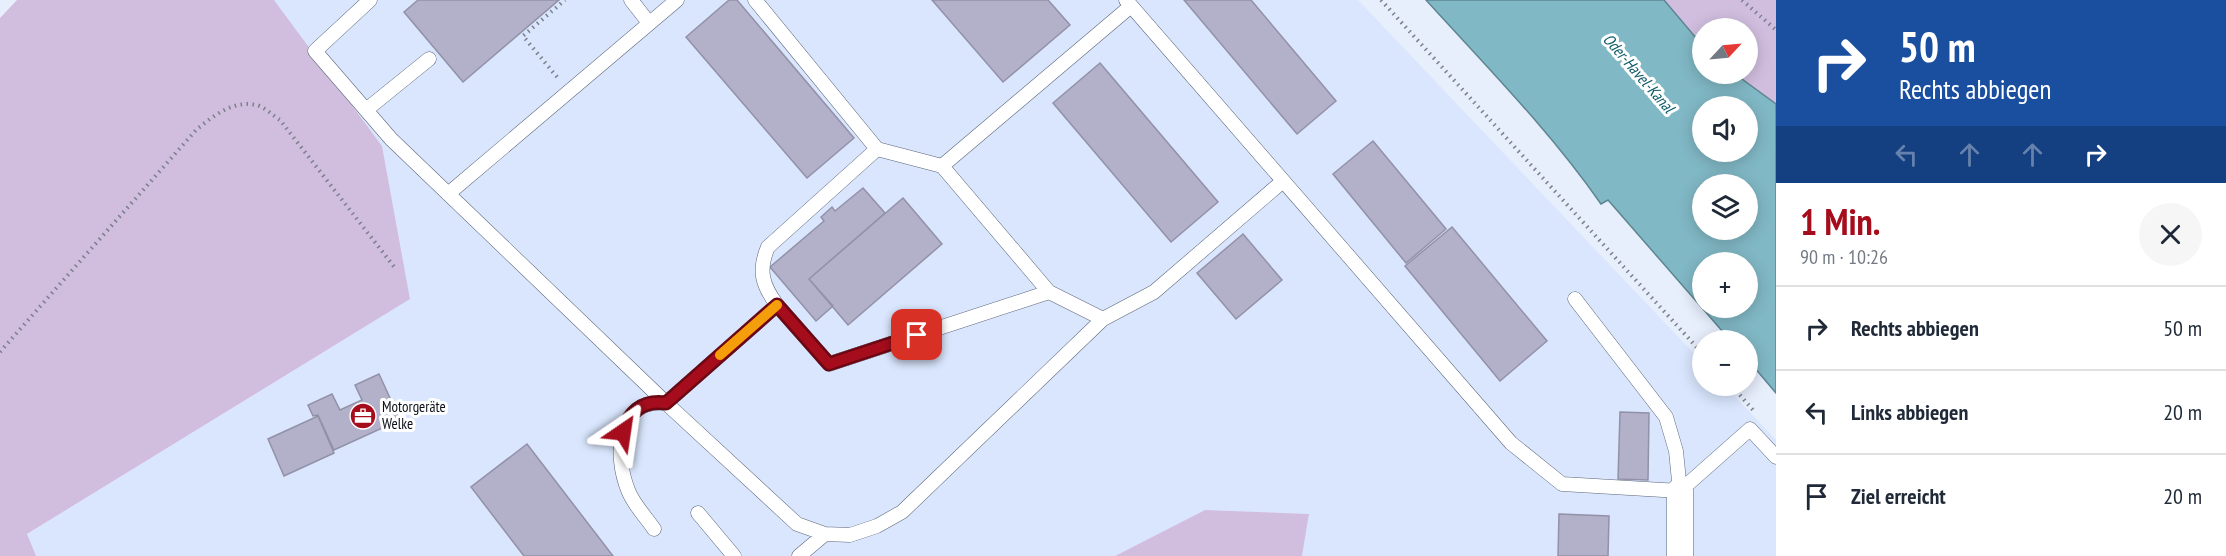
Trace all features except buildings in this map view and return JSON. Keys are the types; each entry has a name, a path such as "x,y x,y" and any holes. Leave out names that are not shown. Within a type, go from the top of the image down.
{"street":[{"path":"1680,491 1680,556"}],"lane":[{"path":"370,0 315,51 391,139 666,403 797,524 825,534 850,535 877,526 902,512 1103,320 1154,292 1283,181"},
{"path":"630,0 649,23"},
{"path":"448,194 676,0"},
{"path":"755,0 877,149 942,166 1050,292 1103,320"},
{"path":"942,166 1128,3 1511,443 1562,484 1680,491 1750,429 1776,457"},
{"path":"366,110 429,59"},
{"path":"877,149 768,247 762,261 762,276 767,291 829,364 1050,292"},
{"path":"1575,298 1666,417 1676,451 1680,491"},
{"path":"654,529 628,492 620,464 623,432 628,416 640,406 655,402 666,403 777,305"},
{"path":"698,513 734,556"},
{"path":"800,556 825,534"}],"path":[{"path":"565,0 523,36 570,91"},
{"path":"1381,0 1692,342"},
{"path":"1742,0 1776,30"},
{"path":"0,352 196,130 214,116 233,106 257,105 280,120 395,268"}],"shaded area":[{"path":"17,0 274,0 382,146 410,299 27,534 36,556 0,556 0,18"},
{"path":"274,0 1358,0 1692,351 1692,396 1734,396 1776,440 1776,556 1302,556 1309,514 1205,510 1115,556 36,556 26,535 410,299 382,146"},
{"path":"1664,0 1776,0 1776,104 1749,84 1758,84 1758,18 1692,18 1692,33"},
{"path":"1205,510 1309,514 1302,556 1115,556"}],"water":[{"name":"Oder-Havel-Kanal","path":"1426,0 1664,0 1692,33 1692,84 1749,84 1776,104 1776,393 1758,372 1758,330 1721,330 1711,318 1758,318 1758,252 1692,252 1692,297 1608,200 1601,204 1539,125"}],"slow traffic":[{"path":"720,355 777,305"}],"place":[{"name":"Motorgeräte Welke","path":"363,416"}],"route":[{"path":"623,432 628,416 640,406 655,402 666,403 777,305 829,364 917,335"}]}
